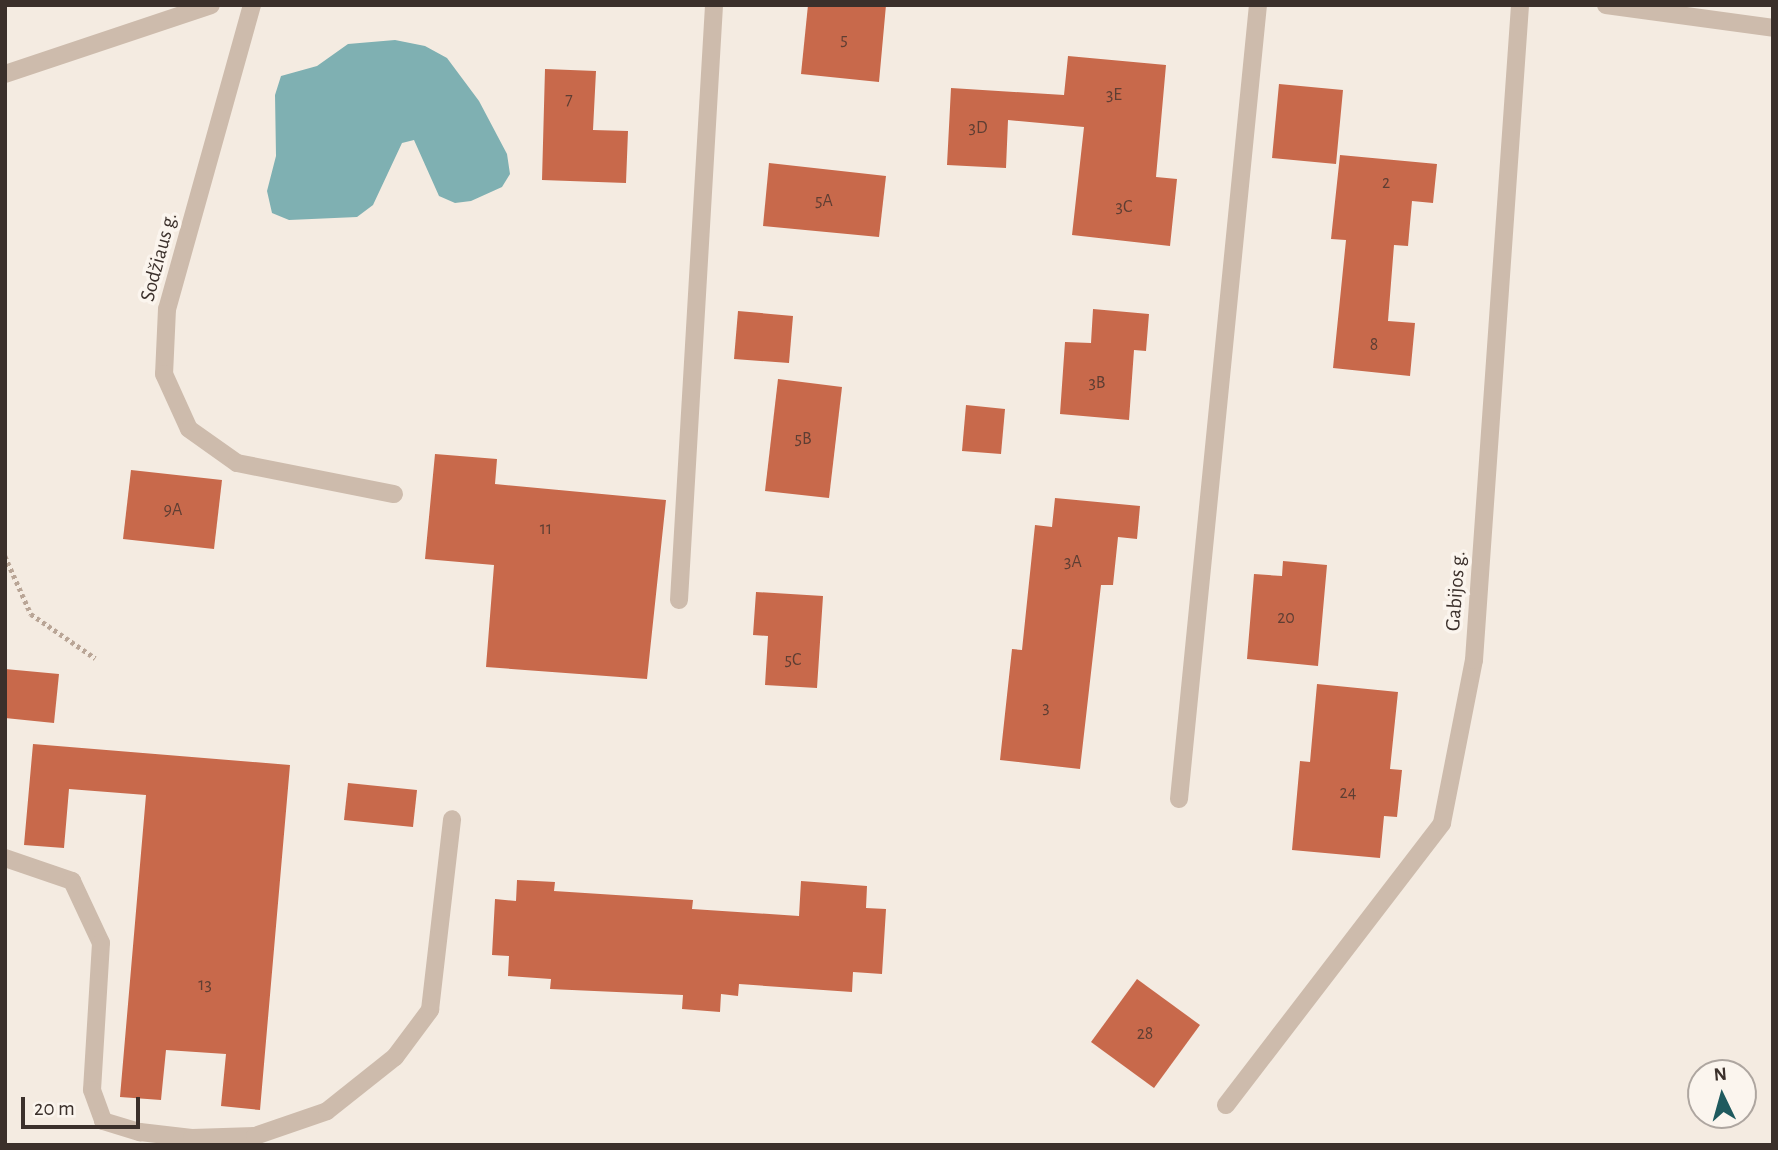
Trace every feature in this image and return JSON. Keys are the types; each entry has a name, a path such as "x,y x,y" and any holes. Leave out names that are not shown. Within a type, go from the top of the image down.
{"street":[{"path":"5,74 211,5"},
{"name":"Sodžiaus g.","path":"252,5 167,309 164,374 189,429 237,463 394,494"},
{"path":"678,600 713,5"},
{"path":"1179,799 1258,5"},
{"name":"Gabijos g.","path":"1226,1105 1442,823 1474,660 1520,5"},
{"path":"1606,5 1773,28"},
{"path":"5,858 72,881 101,943 92,1090 103,1121 166,1135 255,1136 327,1111 395,1057 430,1010 452,819"}],"path":[{"path":"5,556 31,614 95,658"}],"water":[{"path":"395,40 425,46 447,58 479,101 507,154 510,174 502,187 471,201 455,203 439,196 414,140 402,143 373,205 357,217 289,220 272,213 267,191 276,156 275,95 281,76 317,66 348,44"}],"building":[{"path":"808,5 886,5 879,82 801,74"},
{"path":"1068,56 1166,65 1156,177 1177,179 1170,246 1072,235 1084,127 1008,120 1006,168 947,165 951,88 1064,95"},
{"path":"545,69 596,71 593,130 628,131 626,183 542,180"},
{"path":"1279,84 1343,90 1336,164 1272,158"},
{"path":"1340,155 1437,164 1433,203 1412,201 1408,246 1394,245 1388,321 1415,323 1410,376 1333,368 1346,240 1331,239"},
{"path":"769,163 886,176 879,237 763,226"},
{"path":"1093,309 1149,314 1146,351 1134,350 1129,420 1060,414 1065,342 1091,343"},
{"path":"738,311 793,316 789,363 734,359"},
{"path":"778,379 842,387 829,498 765,491"},
{"path":"966,405 1005,409 1001,454 962,451"},
{"path":"435,454 497,459 495,484 666,500 647,679 486,667 494,565 425,559"},
{"path":"131,470 222,480 214,549 123,539"},
{"path":"1055,498 1140,506 1137,539 1118,537 1113,585 1101,585 1080,769 1000,760 1012,649 1022,650 1035,525 1052,527"},
{"path":"1283,561 1327,565 1318,666 1247,659 1254,574 1282,576"},
{"path":"756,592 823,596 817,688 765,685 768,636 753,635"},
{"path":"5,669 59,674 54,723 5,718"},
{"path":"1317,684 1398,692 1390,769 1402,770 1397,817 1384,816 1380,858 1292,850 1300,761 1310,762"},
{"path":"33,744 290,765 260,1110 221,1106 226,1054 166,1050 161,1100 120,1097 146,795 69,789 64,848 24,845"},
{"path":"348,783 417,790 413,827 344,820"},
{"path":"517,880 555,882 554,891 693,900 692,909 799,916 801,881 867,886 866,908 886,909 882,974 853,972 852,992 739,984 738,996 721,994 720,1012 682,1009 683,995 550,989 551,979 508,976 509,956 492,955 495,899 516,901"},
{"path":"1137,979 1200,1025 1154,1088 1091,1042"}]}
